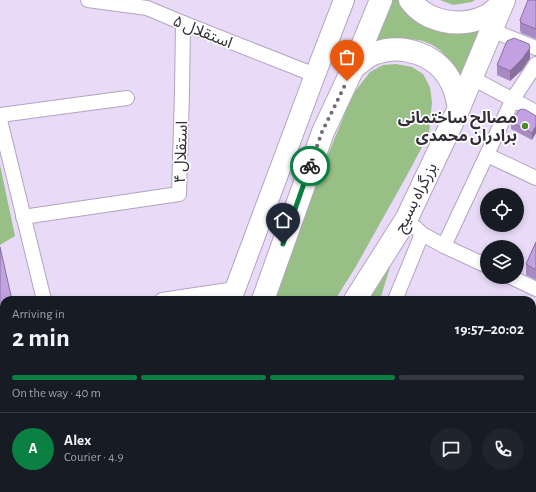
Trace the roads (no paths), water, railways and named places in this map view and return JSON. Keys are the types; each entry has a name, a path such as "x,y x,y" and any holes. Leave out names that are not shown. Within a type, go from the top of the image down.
{"highway":[{"path":"264,296 322,132 353,68 380,0"},
{"path":"410,0 415,7 433,18 443,21 464,23 484,17 502,2"},
{"name":"بزرگراه بسیج","path":"358,296 407,218 459,108 502,2"},
{"path":"353,68 372,55 384,51 396,50 419,54 430,59 446,72 453,85 459,108"}],"main road":[{"path":"233,295 344,0"}],"street":[{"name":"استقلال ۵","path":"88,0 148,4 183,23 315,75"},
{"name":"استقلال ۴","path":"23,217 179,194 183,23"},
{"path":"491,30 536,48"},
{"path":"444,246 513,99 536,64"},
{"path":"472,78 536,112"},
{"path":"0,115 127,98"},
{"path":"0,120 43,296"},
{"path":"487,155 536,178"},
{"path":"407,218 422,234 480,263"},
{"path":"397,296 422,234"},
{"path":"524,283 536,289"},
{"path":"219,296 233,295"}],"place":[{"name":"مصالح ساختمانی برادران محمدی","path":"525,126"}]}
